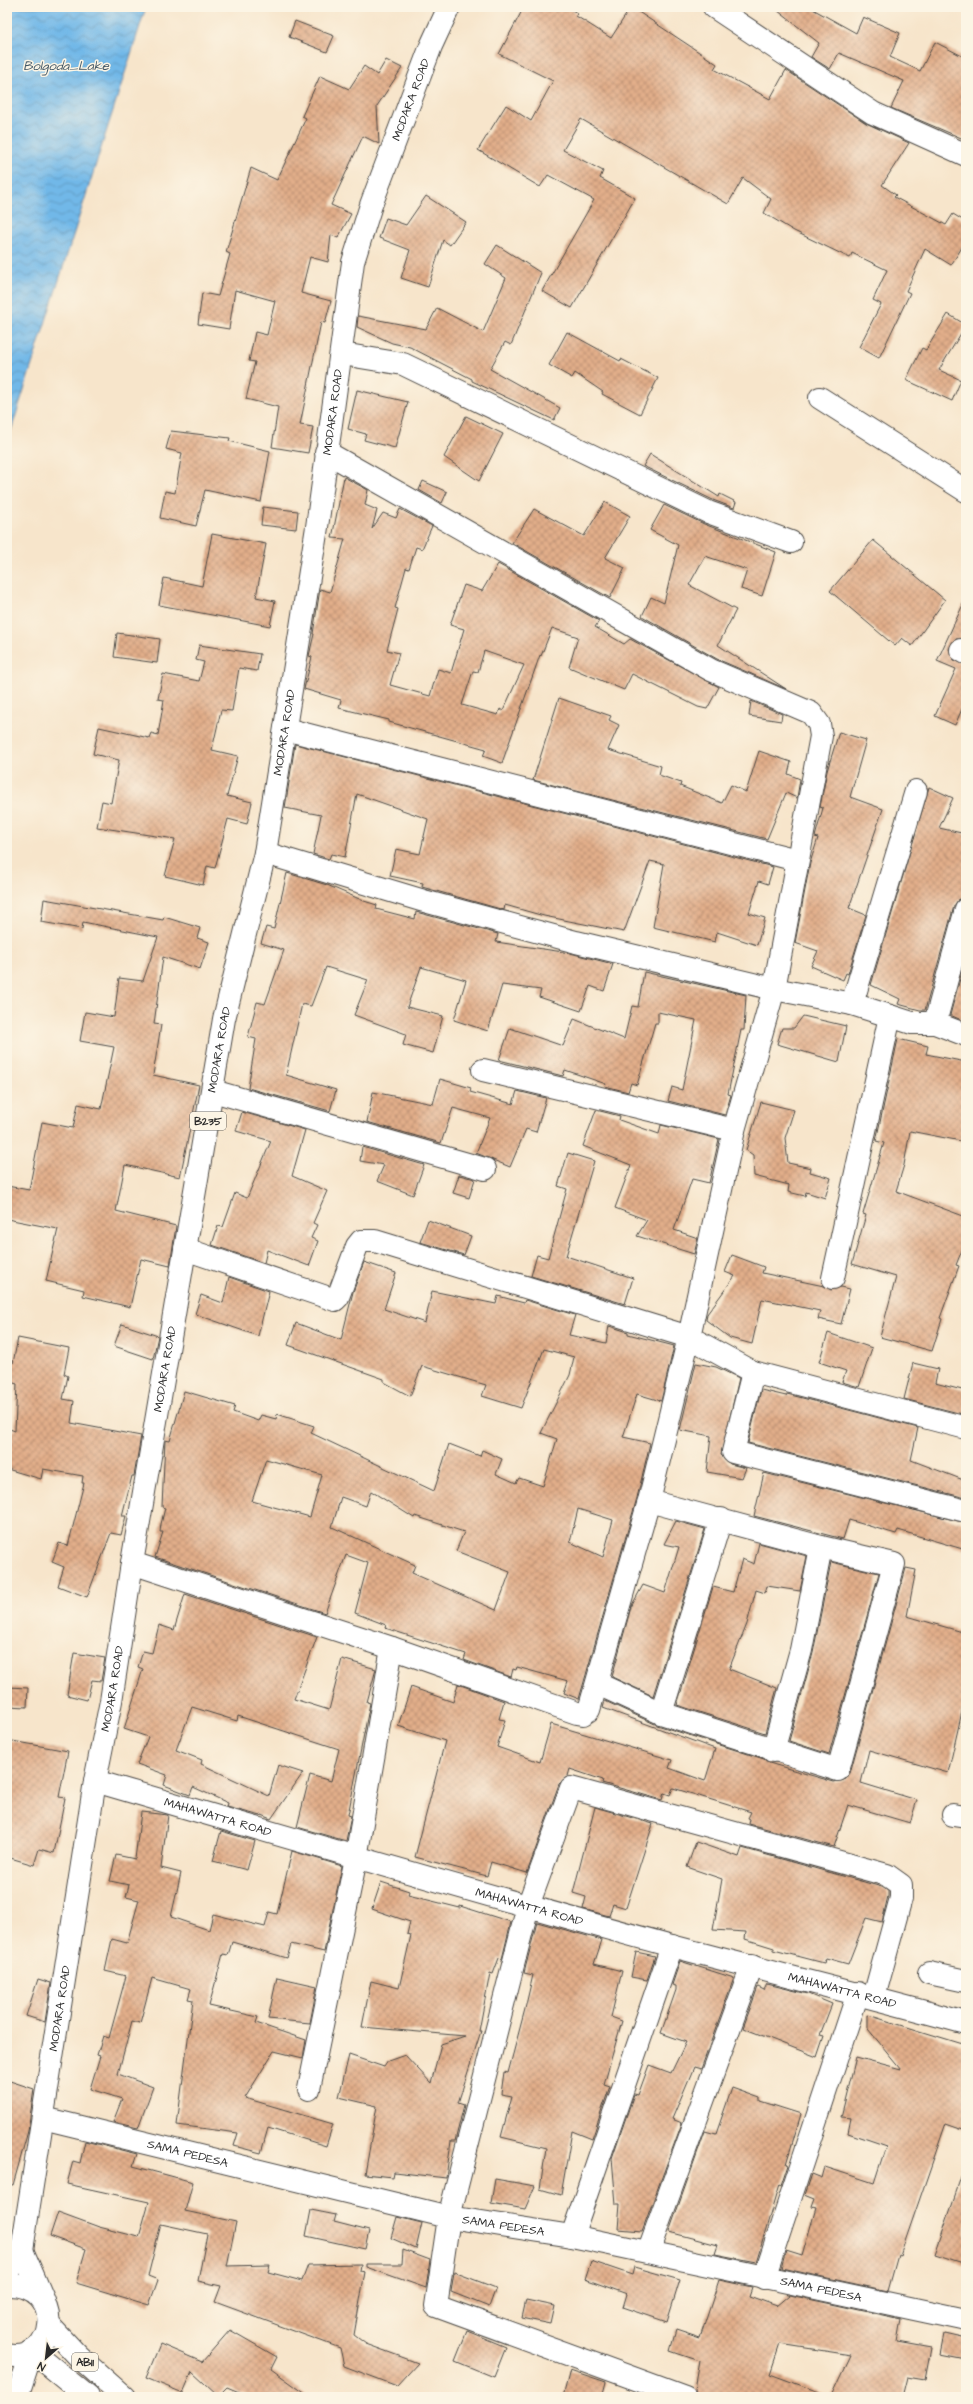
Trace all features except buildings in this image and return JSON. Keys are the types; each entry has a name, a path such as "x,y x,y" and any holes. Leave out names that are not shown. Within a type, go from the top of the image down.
{"street":[{"name":"MODARA ROAD","path":"7,2273 22,2250 95,1781 111,1701 132,1563 224,1019 265,853 342,354 344,321 353,262 371,205 397,142 431,46 449,7"},
{"path":"714,7 873,113 966,155"},
{"path":"342,354 403,364 708,512 791,542"},
{"path":"820,398 966,491"},
{"path":"132,1563 392,1648 583,1714 589,1710 598,1684 649,1501 689,1337 734,1130 774,988 821,736 819,724 811,713 710,670 326,452"},
{"path":"285,729 797,860"},
{"path":"852,1004 916,791"},
{"path":"265,853 424,901 568,940 774,988 852,1004 912,1023 935,1023 966,1035"},
{"path":"935,1023 966,909"},
{"path":"833,1278 890,1016"},
{"path":"483,1070 734,1130"},
{"path":"213,1091 486,1169"},
{"path":"185,1249 335,1300 338,1297 357,1246 361,1241 367,1240 689,1337 753,1372 966,1428"},
{"path":"753,1372 733,1452 966,1511"},
{"path":"598,1684 661,1713 773,1751 838,1770 894,1564 821,1547 721,1519 649,1501"},
{"path":"661,1713 721,1519"},
{"path":"773,1751 801,1650 821,1547"},
{"path":"309,2089 356,1858 392,1648"},
{"name":"MAHAWATTA ROAD","path":"95,1781 356,1858 528,1906 672,1946 866,1995 966,2023"},
{"path":"685,2397 436,2306 449,2217 528,1906 571,1788 887,1875 901,1885 901,1898 764,2278"},
{"path":"572,2236 672,1946"},
{"path":"648,2252 752,1966"},
{"path":"930,1973 966,1981"},
{"name":"SAMA PEDESA","path":"43,2118 449,2217 572,2236 966,2320"},
{"path":"7,2355 22,2355 32,2351 43,2340 49,2325 45,2303 22,2250"},
{"path":"7,2285 18,2285 28,2288 38,2294 45,2303"},
{"name":"AB11","path":"49,2325 79,2357 124,2397"},
{"path":"17,2397 32,2351"},
{"name":"AB11","path":"32,2351 88,2397"}],"water":[{"name":"Bolgoda_Lake","path":"7,7 146,7 7,443"}]}
